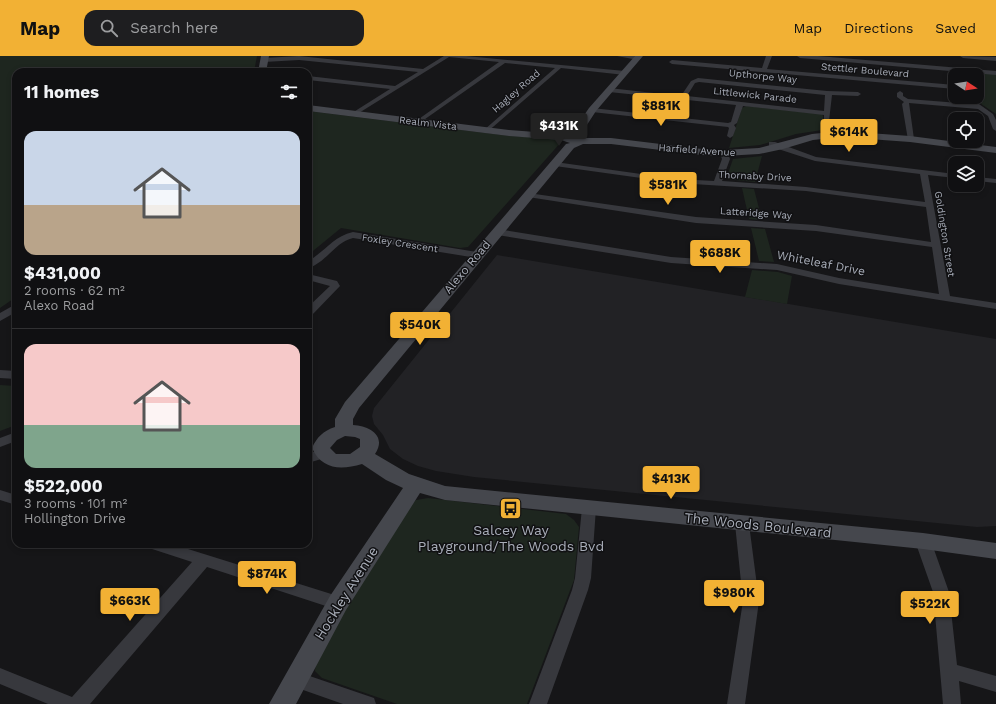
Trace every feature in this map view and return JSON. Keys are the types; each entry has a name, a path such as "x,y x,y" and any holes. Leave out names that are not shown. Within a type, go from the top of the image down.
{"street":[{"path":"354,114 449,56 624,73"},
{"path":"620,56 639,57"},
{"path":"702,63 700,61 703,56"},
{"path":"764,70 769,56"},
{"path":"800,56 837,58 948,71"},
{"path":"963,56 996,59"},
{"name":"Alexo Road","path":"344,430 344,419 351,406 555,164 577,137 592,110 639,57"},
{"path":"263,68 265,58 298,58 423,71"},
{"path":"418,122 504,61"},
{"name":"Stettler Boulevard","path":"672,62 702,63 764,70 799,81 948,87"},
{"name":"Hagley Road","path":"486,131 560,66"},
{"path":"984,73 996,73"},
{"name":"Upthorpe Way","path":"683,98 695,77 799,81 827,93 858,94"},
{"path":"312,78 396,88"},
{"name":"Littlewick Parade","path":"609,90 826,113"},
{"path":"827,93 829,95 826,113 827,124 839,133"},
{"path":"900,93 902,98 907,101 979,107"},
{"path":"907,101 905,104 910,138"},
{"path":"592,110 730,125 734,123 740,104"},
{"path":"975,104 990,115 996,129"},
{"name":"Realm Vista","path":"312,109 486,131 577,137"},
{"path":"730,125 733,128 730,136"},
{"name":"Harfield Avenue","path":"577,137 690,151 724,153 753,152 812,137 839,133 910,138 996,147"},
{"name":"Harfield Avenue","path":"577,137 714,150 775,146"},
{"name":"Harfield Avenue","path":"910,138 996,150"},
{"path":"775,146 815,159 948,175"},
{"path":"717,184 726,159 724,153"},
{"name":"Thornaby Drive","path":"555,164 677,181 806,189 929,205"},
{"name":"Goldington Street","path":"924,172 945,298"},
{"path":"984,180 996,181"},
{"name":"Latteridge Way","path":"528,195 696,220 816,228 936,245"},
{"name":"Whiteleaf Drive","path":"497,232 671,260 782,268 839,281 996,306"},
{"name":"Foxley Crescent","path":"312,262 342,239 353,235 477,256"},
{"path":"312,278 333,283 335,286 312,309"},
{"path":"0,318 12,310"},
{"path":"0,374 12,375"},
{"path":"344,430 354,430 362,432 368,436 370,449 363,455 346,461 316,456 324,442 335,432 344,430"},
{"path":"0,443 12,438"},
{"name":"The Woods Boulevard","path":"363,455 383,470 414,485 445,492 742,524 923,541 996,551"},
{"name":"Hockley Avenue","path":"282,704 338,603 414,485"},
{"path":"0,495 12,499"},
{"path":"538,704 580,590 583,578 589,508"},
{"path":"736,704 751,601 742,524"},
{"path":"923,541 941,592 952,704"},
{"name":"The Woods Boulevard","path":"923,541 996,543"},
{"path":"166,548 338,603"},
{"path":"78,704 204,560"},
{"path":"948,670 996,684"},
{"path":"0,676 69,704"},
{"path":"295,679 367,704"}],"shaded area":[{"path":"0,56 257,56 255,68 12,68 12,300 0,308"},
{"path":"984,73 996,74 996,114 981,104 984,104"},
{"path":"746,106 822,114 823,123 829,129 796,134 760,145 729,148 742,108"},
{"path":"312,111 511,136 558,139 562,141 468,247 460,248 341,228 312,252"},
{"path":"762,156 755,182 726,179 733,159"},
{"path":"742,188 754,189 762,220 749,219"},
{"path":"751,228 765,229 774,262 759,261"},
{"path":"497,255 996,339 996,526 977,527 474,477 436,471 418,466 403,459 390,449 383,435 374,424 372,416 374,408"},
{"path":"752,270 778,272 792,276 787,304 745,297"},
{"path":"0,385 12,386 12,426 0,431"},
{"path":"428,498 566,514 574,520 579,527 574,580 527,704 397,704 322,678 315,671 316,660 343,612 409,507 416,500"}],"place":[{"name":"Salcey Way Playground/The Woods Bvd","path":"511,508"}]}
